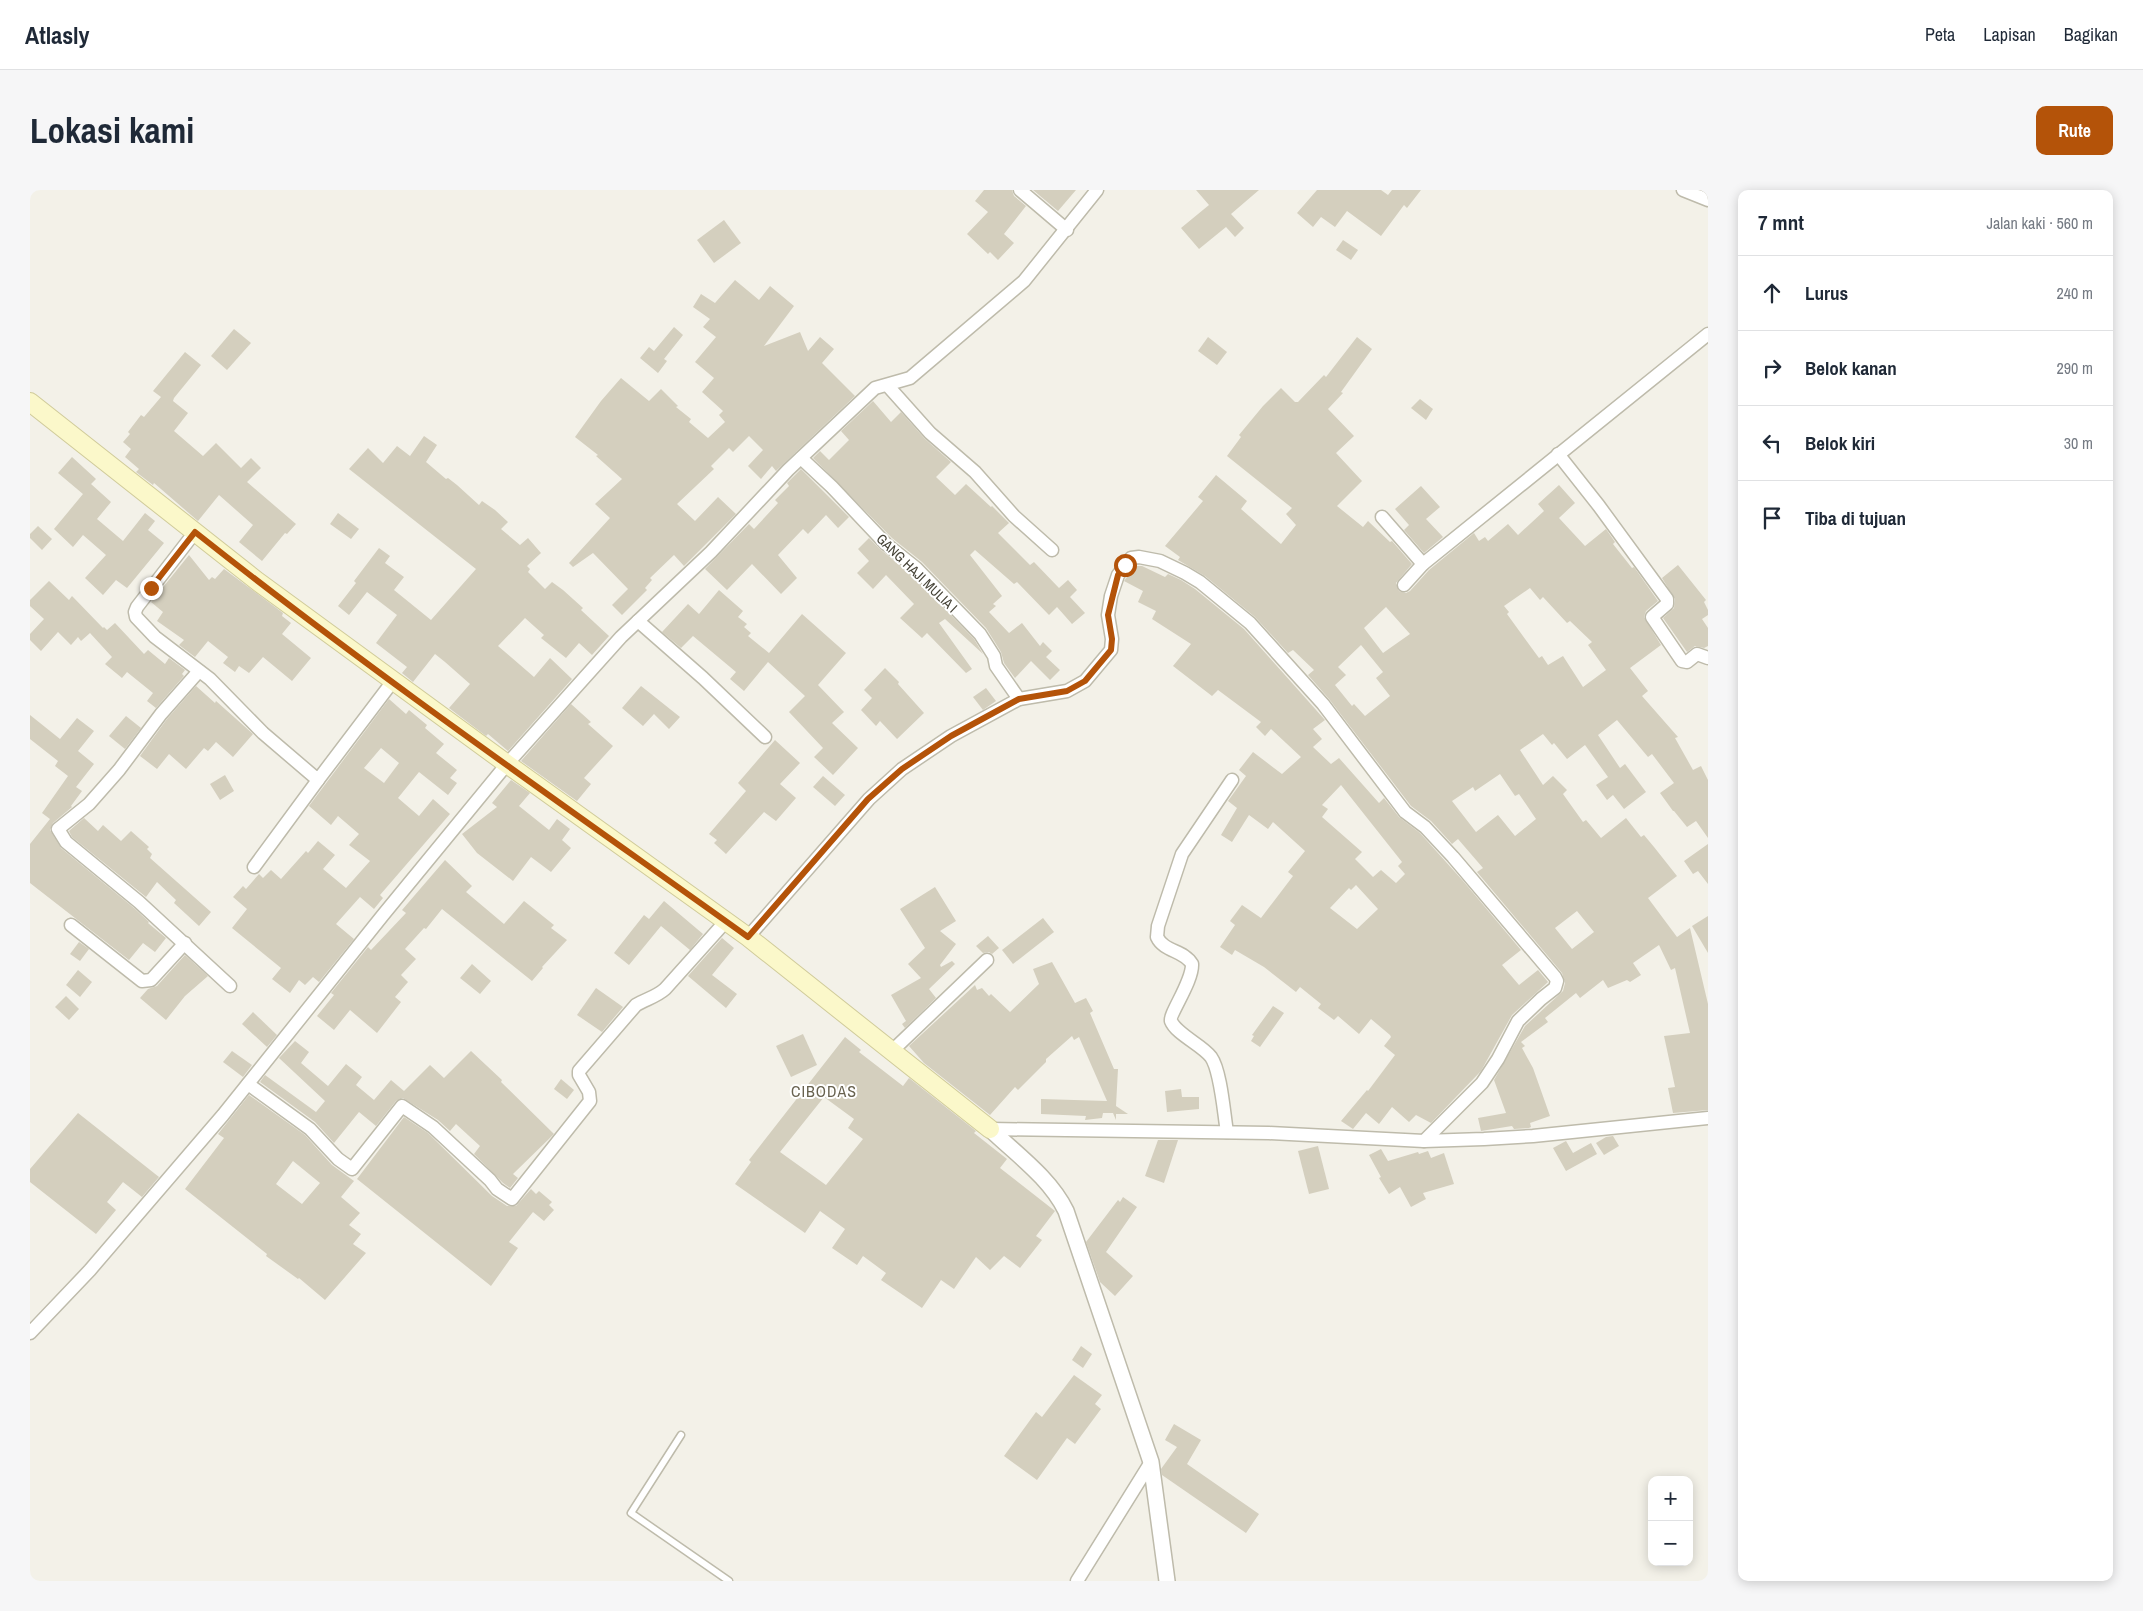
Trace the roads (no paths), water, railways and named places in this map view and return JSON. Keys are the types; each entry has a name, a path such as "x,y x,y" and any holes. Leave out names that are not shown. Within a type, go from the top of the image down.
{"main road":[{"path":"30,402 257,581 748,937 990,1128"}],"street":[{"path":"1020,190 1067,230"},
{"path":"30,1333 90,1270 248,1084 507,764 574,688 638,621 710,552 801,458 874,388 888,386 910,378 1024,281 1067,230 1097,190"},
{"path":"1683,190 1708,200"},
{"path":"1404,585 1423,564 1708,334"},
{"path":"888,386 930,434 975,472 1014,516 1052,550"},
{"path":"1558,454 1599,506 1667,600 1666,604 1652,617 1682,661 1687,662 1697,654 1708,658"},
{"name":"GANG HAJI MULIA I","path":"801,458 832,487 886,544 916,568 980,634 994,656 996,666 1019,699"},
{"path":"1382,517 1423,564"},
{"path":"195,532 134,612 136,618 155,637 210,679 263,733 318,780"},
{"path":"748,937 856,812 902,769 951,736 1019,699 1072,688 1085,681 1111,650 1112,639 1108,615 1111,596 1118,575 1131,558 1139,557 1160,561 1200,582 1250,622 1271,644 1323,704 1405,812 1425,827 1453,857 1557,981 1555,988 1518,1021 1498,1060 1482,1083 1424,1141"},
{"path":"638,621 703,678 765,737"},
{"path":"199,671 161,714 119,770 89,804 58,829 66,842 139,902 230,986"},
{"path":"254,867 393,681"},
{"path":"1227,1132 1222,1096 1212,1059 1205,1050 1174,1026 1171,1020 1172,1014 1189,981 1192,964 1187,957 1165,947 1158,937 1158,926 1182,854 1232,780"},
{"path":"248,1084 310,1129 338,1159 352,1170 402,1106 433,1127 490,1180 497,1189 512,1199 590,1101 589,1092 579,1075 580,1071 636,1006 656,997 665,989 726,921"},
{"path":"72,924 142,981 151,980 185,943"},
{"path":"892,1051 987,960"},
{"path":"990,1128 1227,1132 1424,1141 1533,1136 1708,1118"},
{"path":"990,1128 1044,1180 1059,1198 1066,1211 1151,1462 1167,1581"},
{"path":"1077,1581 1151,1462"}],"lane":[{"path":"681,1435 631,1513 729,1581"}],"district":[{"name":"CIBODAS","path":"824,1091"}]}
